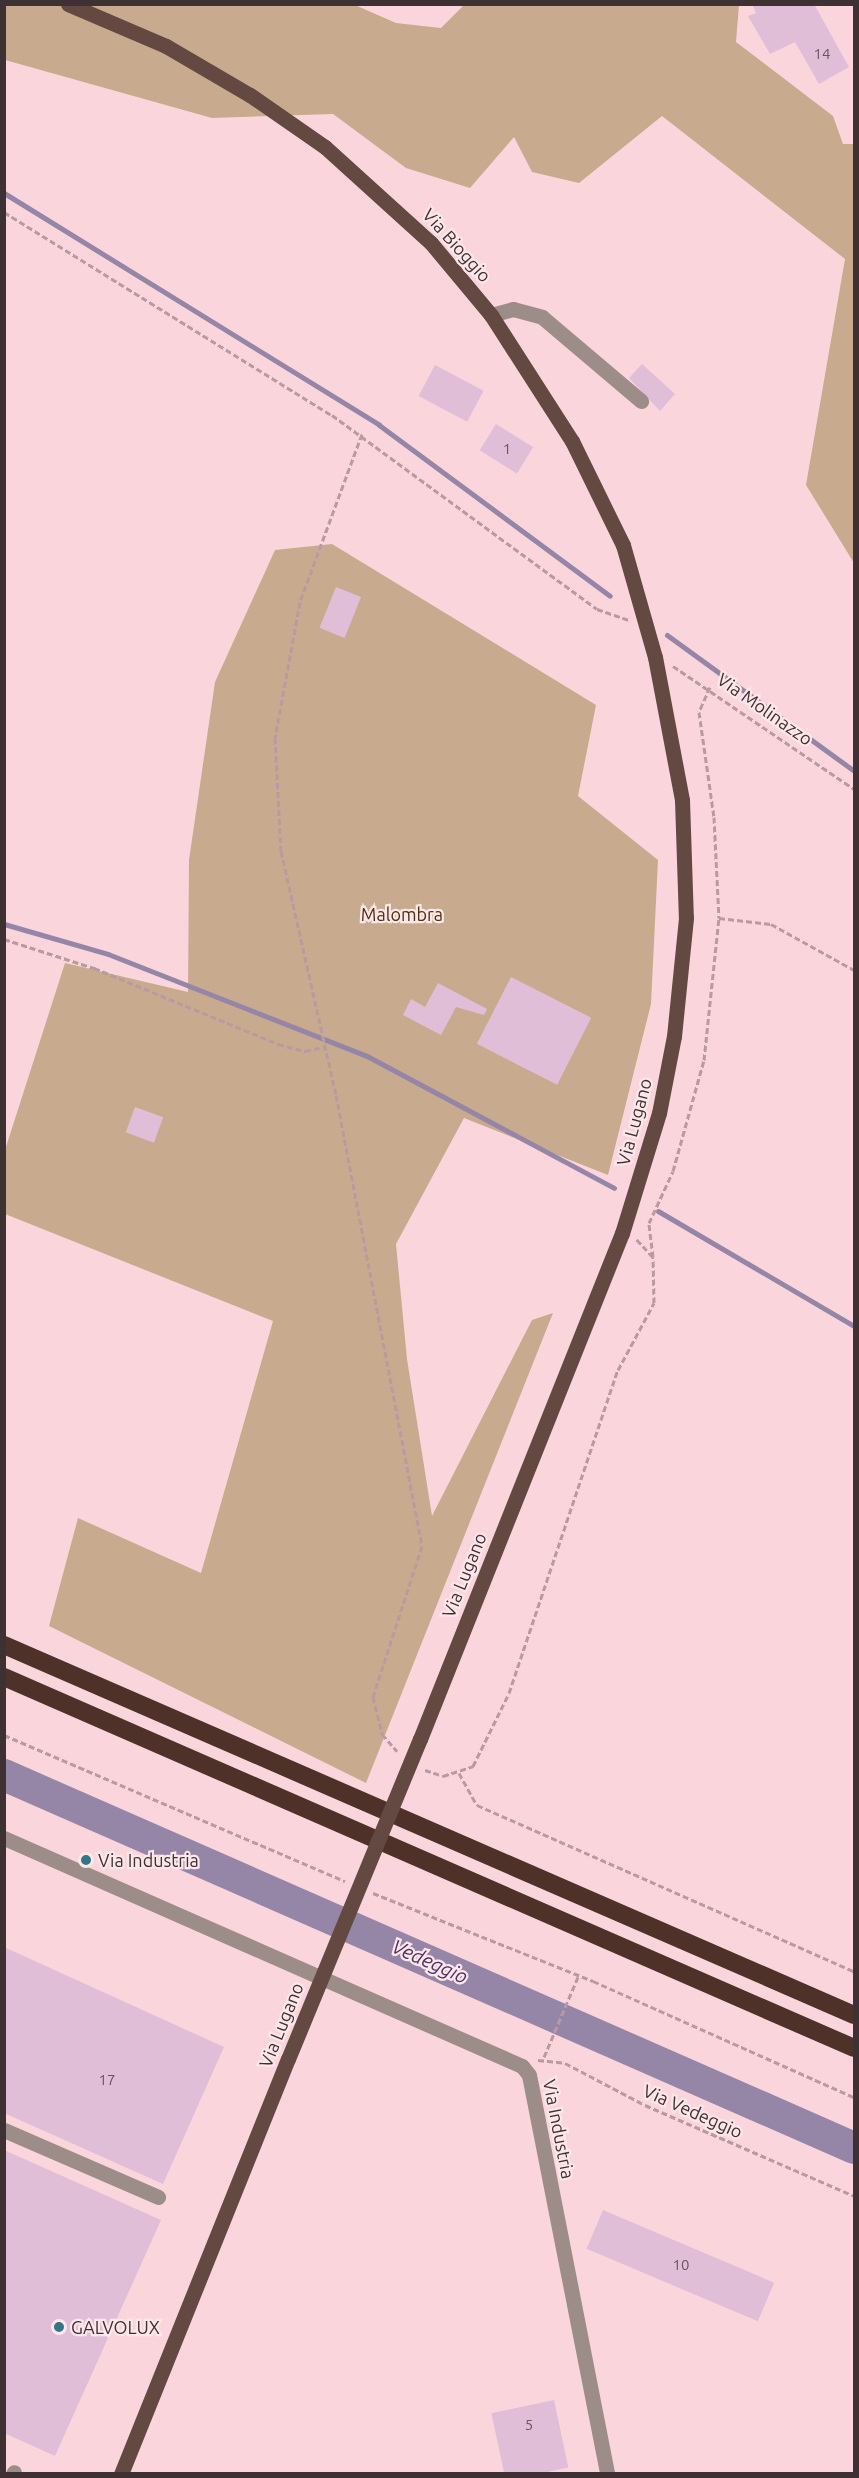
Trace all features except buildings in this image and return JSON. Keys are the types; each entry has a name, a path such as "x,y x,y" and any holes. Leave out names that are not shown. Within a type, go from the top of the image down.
{"highway":[{"path":"4,1645 855,2015"},
{"path":"4,1677 855,2048"}],"main road":[{"name":"Via Bioggio","path":"68,4 166,46 293,123 397,209 491,315 572,441 623,545 655,657"},
{"name":"Via Lugano","path":"121,2474 420,1739 622,1233 668,1069 686,918 682,800 655,657"}],"street":[{"path":"491,315 513,309 542,317 641,401"},
{"name":"Via Industria","path":"4,1838 522,2066 529,2075 607,2474"},
{"path":"4,2130 158,2197"}],"path":[{"path":"4,212 362,434 597,609 648,627"},
{"path":"362,434 300,602 275,738 281,850 319,1024 422,1546 373,1697 382,1734 403,1755"},
{"name":"Via Molinazzo","path":"655,657 710,687 855,789"},
{"path":"418,1766 442,1776 459,1773 473,1766 509,1693 618,1370 654,1303 650,1223 657,1202 674,1170 704,1060 718,918 714,817 699,712 710,687"},
{"path":"718,918 771,924 855,970"},
{"path":"4,939 94,968 278,1044 305,1052 323,1046"},
{"path":"622,1233 643,1242 653,1257"},
{"path":"4,1735 353,1884"},
{"path":"459,1773 477,1804 855,1971"},
{"path":"364,1889 578,1977 855,2097"},
{"path":"522,2066 544,2057 578,1977"},
{"name":"Via Vedeggio","path":"544,2057 855,2196"}],"green space":[{"path":"4,5 355,5 396,23 441,28 464,5 739,5 736,42 833,116 843,144 854,144 854,563 806,485 845,259 662,116 579,183 532,172 514,137 470,188 406,168 333,114 212,118 5,60"},
{"name":"Malombra","path":"332,544 596,705 578,796 658,860 651,1004 608,1175 464,1118 396,1244 407,1359 432,1516 532,1320 553,1313 366,1783 49,1626 78,1518 201,1573 273,1321 5,1214 5,1150 65,963 188,992 189,860 215,682 275,550"}],"waterway":[{"path":"4,193 379,425 610,596"},
{"path":"667,635 854,771"},
{"path":"4,924 108,954 367,1056 614,1188"},
{"path":"658,1211 854,1326"},
{"name":"Vedeggio","path":"4,1775 854,2148"},
{"path":"783,2474 791,2474"}],"place":[{"name":"Via Industria","path":"86,1860"},
{"name":"GALVOLUX","path":"59,2327"}]}
